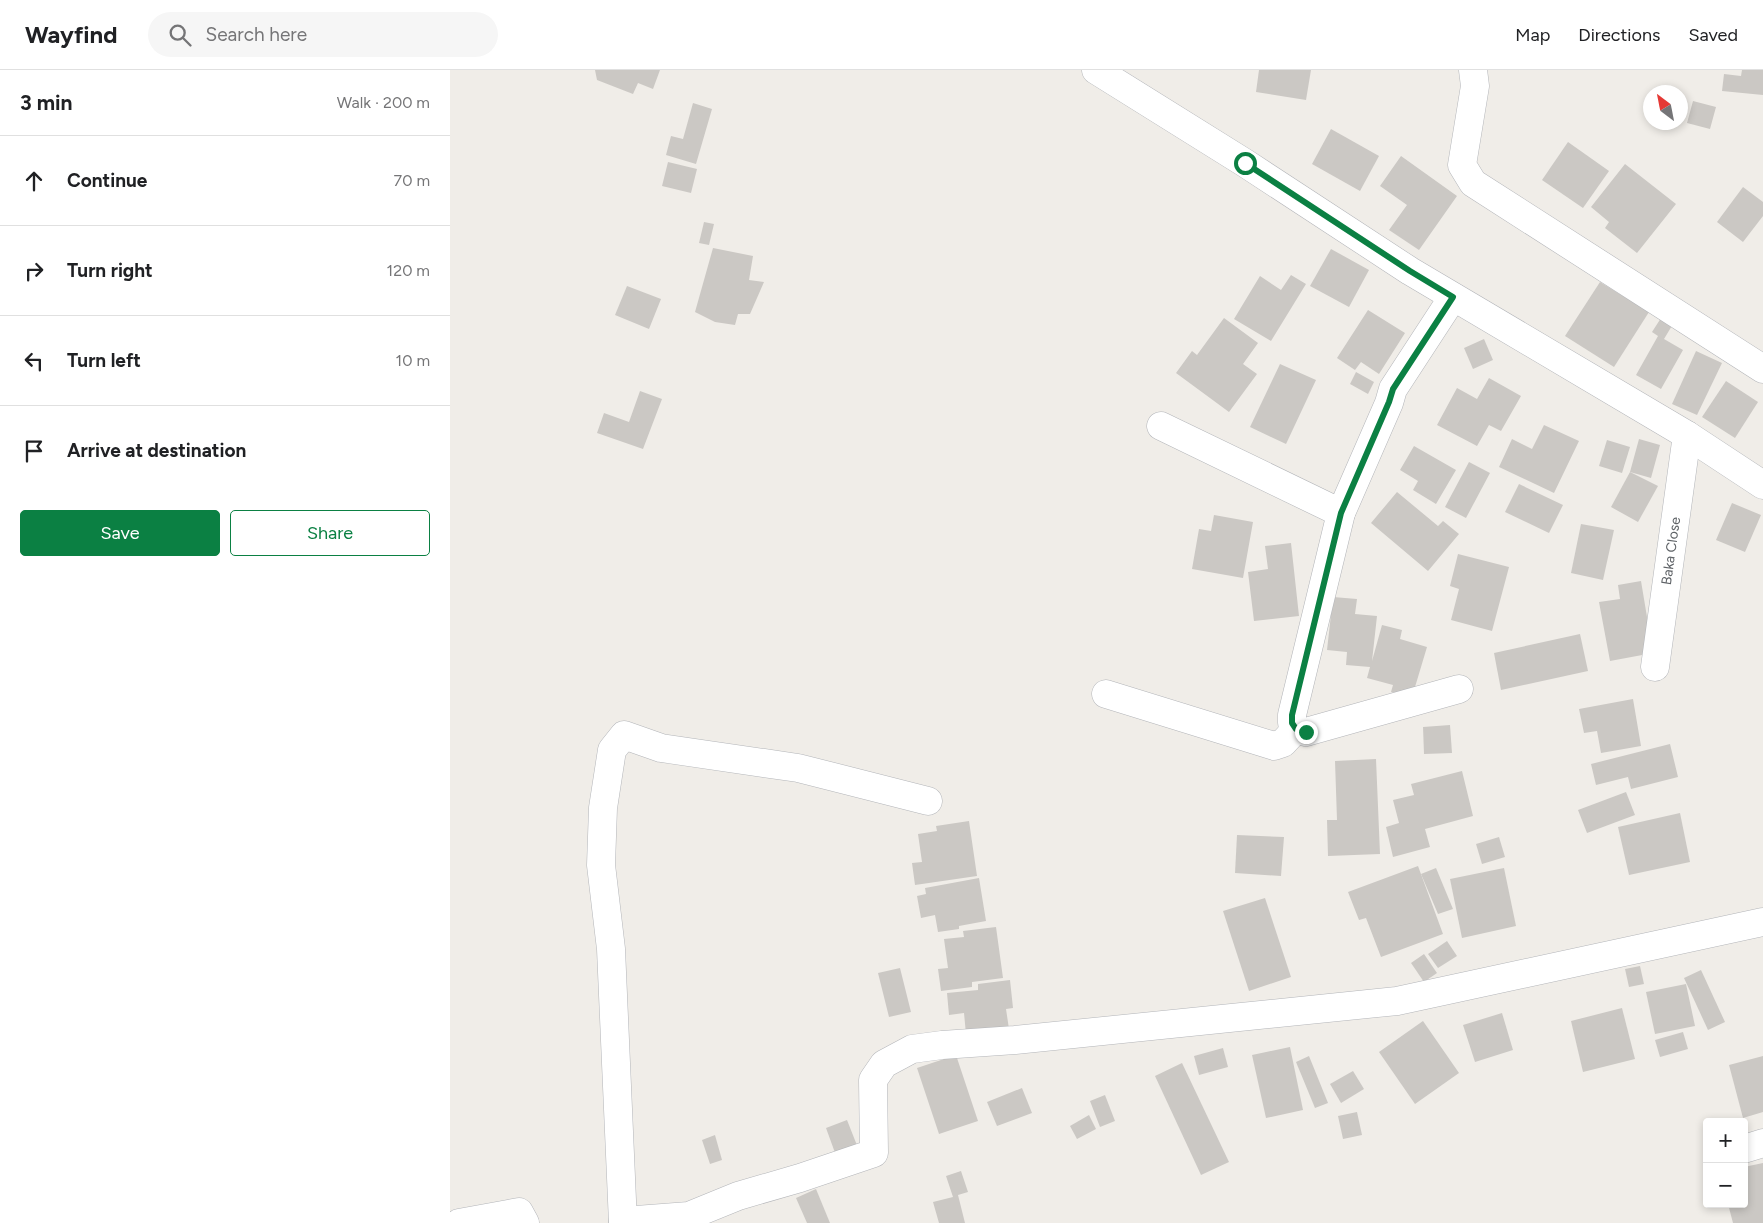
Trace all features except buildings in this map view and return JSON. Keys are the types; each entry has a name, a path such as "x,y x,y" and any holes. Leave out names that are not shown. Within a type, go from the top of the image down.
{"street":[{"path":"1096,70 1245,163 1410,271 1687,434 1763,485"},
{"path":"1474,70 1475,86 1462,165 1473,183 1763,369"},
{"path":"1453,297 1393,389 1341,513 1292,715 1292,723 1296,729 1306,732 1459,689"},
{"path":"1162,426 1341,513"},
{"name":"Baka Close","path":"1655,667 1687,434"},
{"path":"1106,694 1274,746 1283,743 1296,729"},
{"path":"928,801 798,768 660,748 624,735 612,750 603,808 602,865 611,949 623,1222 689,1216 738,1196 800,1178 874,1153 873,1080 884,1064 912,1048 942,1044 1015,1040 1397,1002 1763,922"},
{"path":"1748,1147 1763,1144"},
{"path":"459,1223 519,1212 525,1223"}],"route":[{"path":"1245,163 1453,297 1393,389 1341,513 1292,715 1292,723 1296,729 1306,732"}]}
